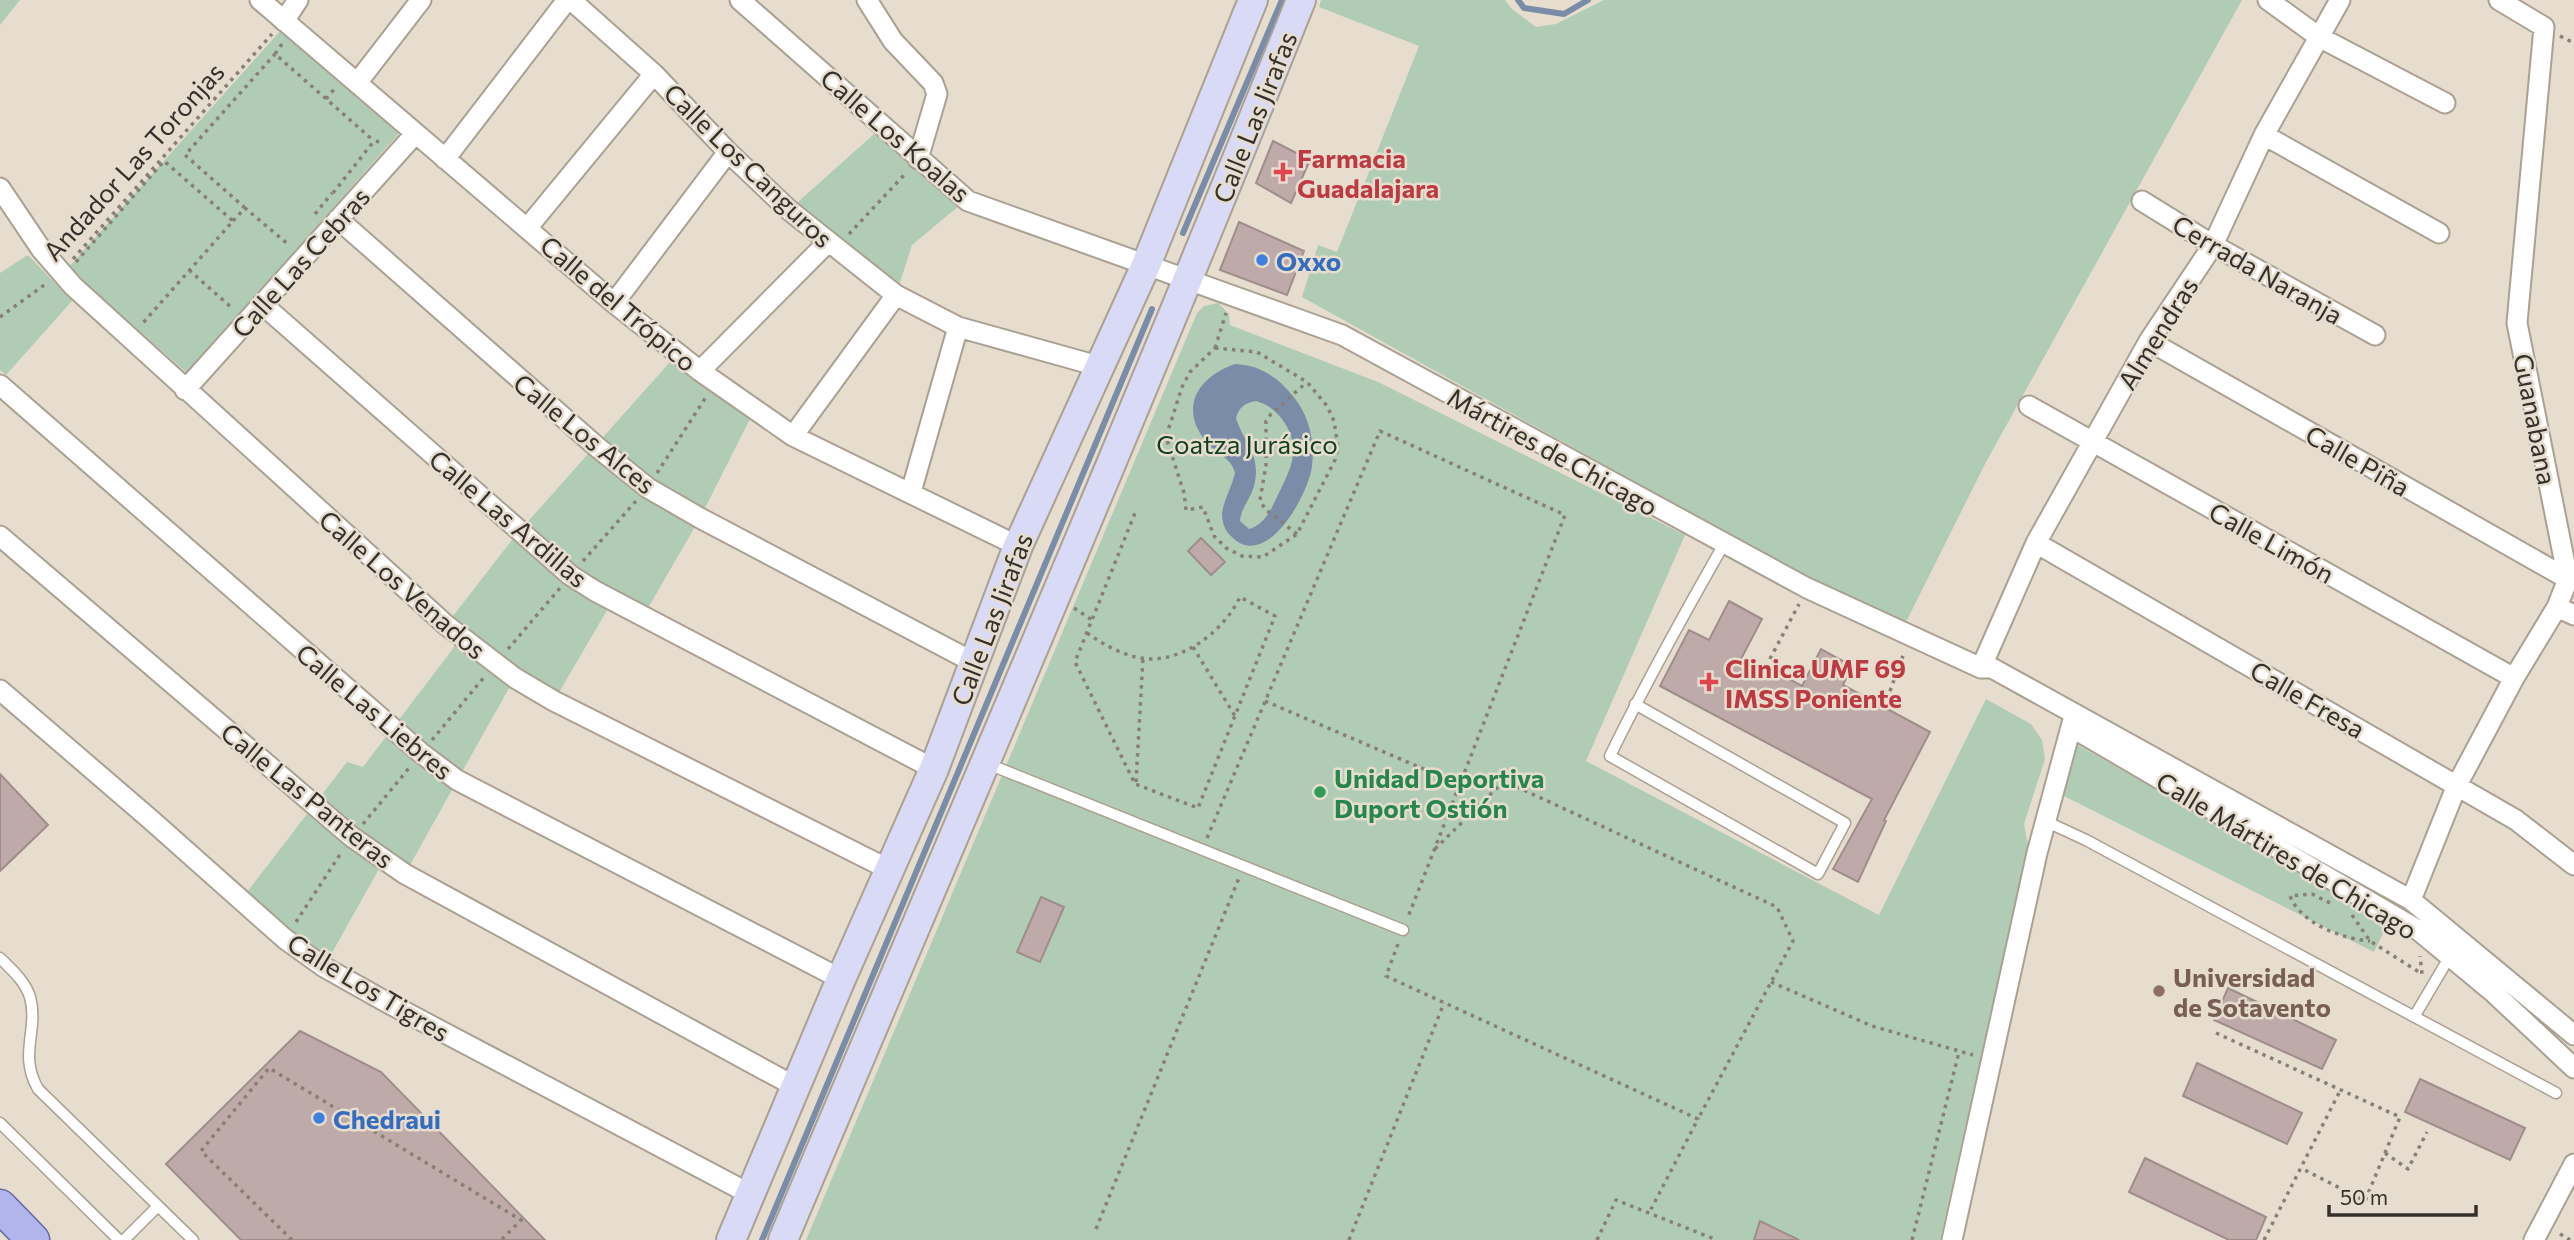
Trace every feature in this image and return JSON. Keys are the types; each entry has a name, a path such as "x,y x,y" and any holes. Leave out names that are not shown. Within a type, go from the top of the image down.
{"main road":[{"name":"Calle Las Jirafas","path":"731,1240 841,979 934,769 1018,547 1146,265 1253,0"},
{"name":"Calle Las Jirafas","path":"783,1240 1189,281 1301,0"},
{"path":"0,1206 33,1240"}],"street":[{"name":"Calle del Trópico","path":"260,0 614,303 700,371 793,436 1018,547"},
{"path":"289,24 298,0"},
{"path":"357,83 421,0"},
{"path":"445,159 569,0"},
{"name":"Calle Los Canguros","path":"569,0 654,74 728,152 789,210 831,246 897,295 958,327 1098,366"},
{"name":"Calle Los Koalas","path":"740,0 968,201 1189,281"},
{"path":"867,0 893,41 933,83 937,94 918,159"},
{"path":"2268,0 2319,37 2445,103"},
{"name":"Almendras","path":"1981,668 2036,543 2148,341 2213,245 2264,135 2340,0"},
{"path":"2499,0 2544,27"},
{"path":"2520,0 2544,27"},
{"name":"Guanabana","path":"2544,27 2517,323 2568,579"},
{"path":"528,227 654,74"},
{"name":"Calle Las Cebras","path":"185,390 415,134"},
{"path":"2264,135 2439,233"},
{"path":"614,303 728,152"},
{"name":"Calle Los Venados","path":"0,188 41,249 68,267 129,338 446,625 514,678 554,701 890,870"},
{"name":"Cerrada Naranja","path":"2142,201 2213,245 2375,335"},
{"name":"Calle Los Alces","path":"338,219 597,447 648,488 699,518 973,663"},
{"path":"700,371 831,246"},
{"name":"Mártires de Chicago","path":"1189,281 1342,335 1807,588 1911,635"},
{"path":"793,436 897,295"},
{"name":"Calle Las Ardillas","path":"262,304 570,576 934,769"},
{"path":"911,492 958,327"},
{"name":"Calle Piña","path":"2148,341 2568,579"},
{"name":"Calle Las Liebres","path":"0,384 421,753 457,780 841,979"},
{"name":"Calle Limón","path":"2029,406 2514,678"},
{"name":"Calle Las Panteras","path":"0,536 352,837 383,860 518,938 796,1087"},
{"name":"Calle Fresa","path":"2036,543 2516,820 2574,865"},
{"path":"2411,900 2457,785 2514,678 2566,611 2568,579"},
{"name":"Calle Mártires de Chicago","path":"1911,635 1981,668 1992,668 2073,721 2418,930 2494,993 2574,1068"},
{"name":"Calle Los Tigres","path":"0,690 150,818 285,939 324,967 750,1194"},
{"path":"1952,1240 2037,853 2073,721"},
{"name":"Calle Mártires de Chicago","path":"2073,721 2411,900 2574,1035"},
{"path":"2534,1240 2574,1164"}],"lane":[{"path":"1635,704 1845,823 1818,874 1610,757 1635,704 1724,544"},
{"path":"985,763 1403,930"},
{"path":"2045,821 2557,1093"},
{"path":"2414,1017 2450,956"},
{"path":"0,958 20,979 30,999 28,1065 38,1089 193,1240"},
{"path":"0,1123 122,1240 158,1206"}],"path":[{"path":"289,24 275,54 185,155 303,258"},
{"name":"Andador Las Toronjas","path":"0,317 68,267 289,24"},
{"path":"275,54 374,141"},
{"path":"831,246 918,159"},
{"path":"68,267 164,161 233,221"},
{"path":"129,338 245,208"},
{"path":"189,271 246,321"},
{"path":"1214,348 1257,352 1307,382 1319,395 1330,414 1338,438 1335,460 1297,534 1263,557 1242,556 1226,548 1214,536 1203,508 1186,510 1184,493 1166,437 1182,387 1202,358 1214,348 1232,297"},
{"path":"1297,534 1265,509 1260,500 1266,465 1266,421 1307,382"},
{"path":"1202,849 1380,431 1565,515 1386,976 1698,1119"},
{"path":"1087,633 1113,649 1143,658 1161,657 1193,647 1219,629 1233,612 1240,597 1275,616 1198,808 1135,784 1075,662 1135,513"},
{"path":"1762,674 1807,588"},
{"path":"1884,707 1911,635"},
{"path":"1193,647 1235,716"},
{"path":"1135,784 1143,658"},
{"path":"1265,701 1447,779 1460,782"},
{"path":"1433,850 1504,781 1777,907 1793,941 1649,1213"},
{"path":"1096,1229 1244,866"},
{"path":"2337,906 2312,894 2290,896 2295,907 2319,924 2350,940 2370,941"},
{"path":"2350,913 2370,941 2422,974 2418,930"},
{"path":"1771,982 1872,1026 1993,1060"},
{"path":"1349,1240 1444,1003"},
{"path":"2216,1033 2400,1117 2365,1201 2301,1168"},
{"path":"1912,1240 1959,1052"},
{"path":"292,1240 201,1151 269,1068 521,1220 501,1240"},
{"path":"2264,1240 2341,1089"},
{"path":"2385,1153 2408,1169 2427,1132"},
{"path":"1597,1240 1616,1200 1717,1240"},
{"path":"2558,1233 2570,1240"}],"green space":[{"path":"0,0 20,0 0,25"},
{"path":"1321,0 1505,0 1536,27 1556,24 1604,0 2242,0 1986,462 1902,630 1302,297 1318,245 1337,252 1419,46 1319,7"},
{"path":"282,29 401,131 187,373 68,268"},
{"path":"883,126 966,200 912,245 896,295 789,210"},
{"path":"28,255 72,301 6,375 0,370 0,273"},
{"name":"Unidad Deportiva Duport Ostión","path":"1218,303 1229,314 1230,325 1378,382 1685,535 1586,761 1879,915 1986,699 2031,724 2042,740 2045,759 2024,824 2028,845 1940,1240 806,1240 1197,313 1204,306"},
{"path":"678,353 755,409 700,518 644,615 613,600 554,701 514,679 405,874 384,860 324,967 241,900 347,762 363,767 461,638 446,625 515,536"},
{"path":"2074,743 2390,919 2374,952 2060,794"}],"water":[{"path":"1235,364 1267,373 1281,383 1299,403 1310,429 1312,466 1303,494 1284,525 1258,545 1245,545 1232,537 1226,529 1222,513 1235,473 1228,461 1209,445 1194,420 1195,397 1201,387 1221,370","holes":["1256,401 1267,406 1282,419 1292,439 1293,458 1287,477 1269,512 1263,521 1249,529 1240,521 1254,486 1256,466 1236,418 1241,408"]}],"building":[{"name":"Farmacia Guadalajara","path":"1273,141 1310,160 1291,203 1256,183"},
{"name":"Oxxo","path":"1239,222 1304,251 1287,295 1220,270"},
{"path":"1201,538 1225,562 1211,575 1188,551"},
{"path":"1729,601 1762,619 1741,659 1772,675 1774,671 1802,686 1821,649 1852,666 1843,685 1930,732 1884,820 1886,821 1858,882 1833,869 1872,799 1660,686 1689,630 1709,640"},
{"path":"0,774 48,825 0,871"},
{"path":"1041,897 1064,907 1040,962 1017,952"},
{"path":"2228,988 2336,1040 2322,1069 2214,1020"},
{"name":"Chedraui","path":"300,1031 381,1072 545,1240 241,1240 166,1164"},
{"path":"2197,1063 2302,1113 2287,1144 2183,1096"},
{"path":"2420,1079 2525,1128 2510,1160 2405,1112"},
{"path":"2145,1158 2266,1217 2256,1240 2229,1240 2129,1192"},
{"path":"1760,1221 1799,1240 1754,1240"}],"waterway":[{"path":"1183,233 1282,0"},
{"path":"1518,0 1524,8 1564,14 1588,0"},
{"path":"762,1240 1152,309"}],"place":[{"name":"Farmacia Guadalajara","path":"1283,172"},
{"name":"Oxxo","path":"1262,260"},
{"name":"Clinica UMF 69 IMSS Poniente","path":"1709,682"},
{"name":"Unidad Deportiva Duport Ostión","path":"1320,792"},
{"name":"Universidad de Sotavento","path":"2159,991"},
{"name":"Chedraui","path":"319,1118"}],"park label":[{"name":"Coatza Jurásico","path":"1247,443"}]}
